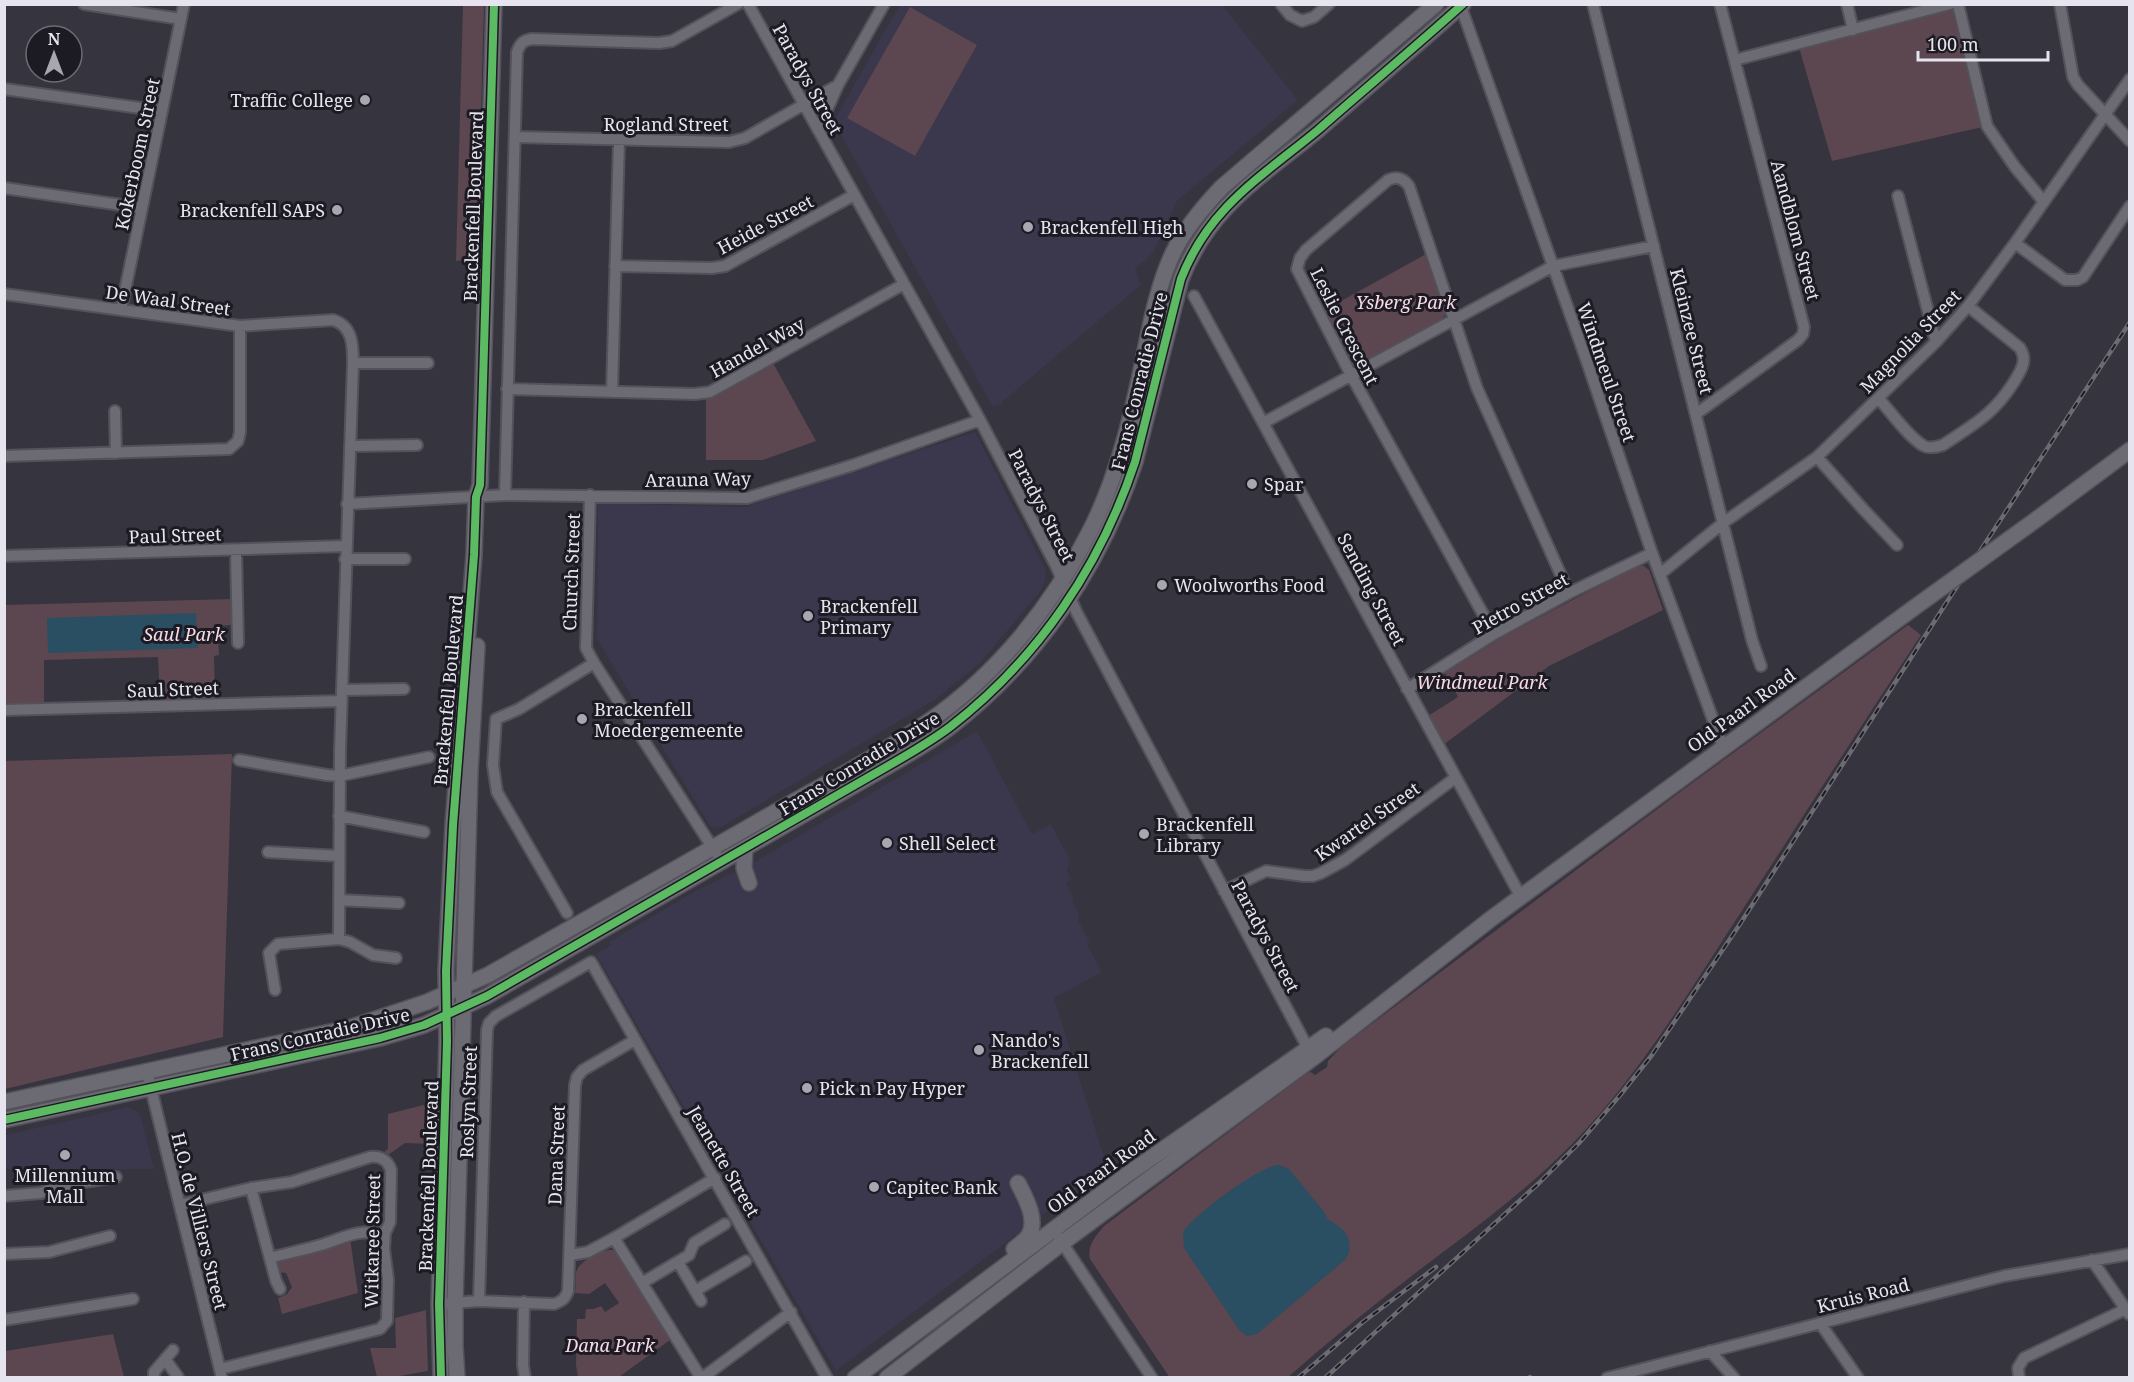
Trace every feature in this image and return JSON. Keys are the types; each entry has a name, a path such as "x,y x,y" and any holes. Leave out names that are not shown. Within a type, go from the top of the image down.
{"street":[{"path":"84,4 181,19"},
{"name":"Kokerboom Street","path":"121,310 184,4"},
{"name":"Brackenfell Boulevard","path":"441,1377 464,1007 472,725 482,569 480,493 494,4"},
{"path":"505,495 517,52 527,39 659,43 672,40 738,4"},
{"name":"Paradys Street","path":"748,4 980,420 1070,598 1310,1053"},
{"path":"818,130 838,85 884,4"},
{"path":"1281,4 1290,15 1302,21 1314,17 1329,4"},
{"name":"Frans Conradie Drive","path":"4,1102 349,1028 404,1011 447,994 488,975 886,749 938,714 1000,660 1024,633 1062,582 1089,533 1112,480 1135,399 1160,288 1175,248 1187,229 1222,187 1436,4"},
{"name":"Kleinzee Street","path":"1593,4 1752,640 1761,666"},
{"name":"Aandblom Street","path":"1696,414 1798,340 1803,334 1804,327 1720,4"},
{"path":"1847,4 1854,30"},
{"path":"1735,60 1950,4"},
{"path":"1958,4 1987,126 2015,167 2044,202"},
{"path":"2060,4 2073,77 2130,141"},
{"name":"Frans Conradie Drive","path":"4,1120 380,1038 424,1025 487,996 888,766 948,728 998,686 1023,661 1054,622 1095,556 1125,492 1146,424 1174,302 1181,279 1197,243 1223,209 1462,5"},
{"name":"Windmeul Street","path":"1462,5 1652,553 1723,747"},
{"name":"Magnolia Street","path":"1660,574 1723,523 1817,457 1936,342 1968,306 2015,243 2130,79"},
{"name":"Rogland Street","path":"515,137 717,143 737,141 838,85"},
{"path":"4,89 162,111"},
{"path":"612,392 619,141"},
{"name":"Leslie Crescent","path":"1494,634 1299,276 1297,264 1306,250 1394,177 1402,178 1409,186 1477,388 1569,593"},
{"path":"4,188 142,208"},
{"name":"Heide Street","path":"615,266 712,268 726,266 854,195"},
{"path":"1898,196 1936,342"},
{"path":"2015,243 2065,280 2077,280 2083,277 2130,206"},
{"path":"1263,423 1553,266 1654,246"},
{"name":"Handel Way","path":"507,389 695,394 719,388 904,284"},
{"name":"De Waal Street","path":"4,294 240,326 328,320 340,323 348,331 352,340 353,363"},
{"name":"Sending Street","path":"1194,296 1521,897"},
{"path":"1879,399 1915,439 1925,446 1935,448 1943,445 1995,408 2022,369 2024,354 2020,348 1968,306"},
{"path":"4,456 229,449 238,441 240,432 240,326"},
{"path":"339,939 339,776 353,363 428,363"},
{"path":"115,411 116,453"},
{"name":"Arauna Way","path":"347,504 480,493 737,498 753,496 853,465 980,420"},
{"path":"350,446 417,445"},
{"name":"Old Paarl Road","path":"887,1377 1358,1016 1378,1006 1723,747 2130,450"},
{"path":"1817,457 1897,544"},
{"name":"Brackenfell Boulevard","path":"458,1377 447,1303 447,994 453,825 480,493"},
{"name":"Church Street","path":"590,495 586,648 722,862"},
{"name":"Paul Street","path":"4,556 346,546"},
{"path":"236,550 238,643"},
{"name":"Pietro Street","path":"1407,689 1494,634 1569,593 1652,553"},
{"path":"345,559 405,559"},
{"path":"567,913 497,792 493,765 496,719 519,709 594,663"},
{"name":"Saul Street","path":"4,710 342,695 404,689"},
{"path":"239,760 327,776 339,776 429,757"},
{"name":"Kwartel Street","path":"1224,891 1266,872 1304,876 1322,873 1345,860 1455,778"},
{"path":"339,816 424,832"},
{"path":"745,848 744,868 749,883"},
{"path":"268,852 339,856"},
{"path":"339,900 399,903"},
{"path":"274,990 269,953 273,947 288,943 339,939 350,942 373,955 396,958"},
{"name":"Jeanette Street","path":"591,962 827,1377"},
{"name":"Roslyn Street","path":"479,1301 489,1023 496,1016 591,962"},
{"name":"Dana Street","path":"524,1302 554,1304 562,1301 568,1291 577,1077 583,1070 635,1040"},
{"name":"Old Paarl Road","path":"855,1377 1128,1174 1310,1053"},
{"name":"H.O. de Villiers Street","path":"147,1072 221,1373"},
{"name":"Witkaree Street","path":"180,1205 251,1188 292,1182 370,1157 378,1157 385,1161 391,1170 390,1222 385,1233 384,1249 388,1279 387,1321 380,1329 221,1373"},
{"path":"4,1196 40,1193 57,1186 116,1177"},
{"path":"570,1255 588,1252 715,1178"},
{"path":"972,1291 989,1270 1028,1237 1031,1229 1030,1212 1018,1183"},
{"path":"251,1188 280,1289"},
{"path":"642,1283 689,1255 694,1243 725,1224"},
{"path":"1053,1230 1152,1377"},
{"path":"270,1258 354,1233 367,1231 385,1233"},
{"path":"4,1254 49,1252 110,1236"},
{"path":"614,1238 702,1377 791,1312"},
{"name":"Kruis Road","path":"1607,1377 2013,1274 2130,1254"},
{"path":"2019,1377 2018,1368 2024,1358 2128,1312 2092,1260"},
{"path":"678,1262 698,1296 746,1261"},
{"path":"4,1320 133,1299"},
{"path":"447,1303 524,1302 523,1365 525,1377"},
{"path":"1820,1323 1858,1377"},
{"path":"154,1377 154,1372 173,1350"},
{"path":"1710,1351 1734,1377"},
{"path":"165,1359 178,1377"}],"shaded area":[{"name":"Brackenfell High","path":"900,4 1222,5 1298,100 1177,201 1153,253 1135,269 1141,285 1002,402 1003,404 993,407 837,128 836,117"},
{"name":"Brackenfell Primary","path":"975,432 1045,569 1045,581 1040,592 980,663 936,699 720,828 710,826 597,639 598,503 746,507"},
{"path":"977,731 1032,834 1051,824 1070,860 1067,871 1072,879 1066,883 1074,899 1072,901 1078,912 1079,922 1090,942 1087,944 1102,972 1054,998 1107,1166 836,1371 596,954 611,945 609,942 699,889 751,864"},
{"path":"129,1107 140,1114 154,1169 5,1169 5,1135"}],"green space":[{"path":"463,5 484,5 477,253 466,260 456,261"},
{"path":"1958,5 1987,126 1832,161 1798,44"},
{"path":"910,7 977,45 915,156 847,118"},
{"name":"Ysberg Park","path":"1428,253 1446,313 1442,320 1364,361 1358,363 1352,360 1323,311"},
{"path":"773,363 816,441 763,460 706,460 706,398"},
{"name":"Windmeul Park","path":"1637,566 1644,566 1649,570 1663,610 1549,666 1443,745 1428,716 1458,697 1445,673 1506,635"},
{"name":"Saul Park","path":"233,599 233,622 230,625 221,626 218,630 219,655 214,656 215,700 160,701 158,657 44,660 44,705 5,706 4,605"},
{"path":"1908,625 1921,635 1707,965 1631,1076 1569,1147 1508,1202 1371,1308 1288,1377 1170,1378 1090,1259 1091,1245 1104,1226 1307,1073 1311,1072 1315,1075 1327,1067 1328,1061 1341,1047 1684,789"},
{"path":"232,754 223,1037 5,1089 5,761"},
{"path":"431,1103 430,1144 405,1143 388,1155 384,1152 388,1149 388,1114"},
{"path":"350,1238 358,1293 282,1314 278,1298 287,1294 292,1287 286,1273 277,1272 274,1261"},
{"name":"Dana Park","path":"613,1250 618,1254 670,1340 619,1377 578,1377 577,1319 585,1319 586,1309 601,1306 605,1312 619,1303 605,1283 589,1294 575,1293 576,1273 581,1264 591,1257 603,1251"},
{"path":"426,1310 428,1371 394,1377 377,1377 370,1348 396,1348 395,1318"},
{"path":"113,1334 124,1377 5,1377 5,1351"}],"water":[{"path":"196,613 198,648 48,653 47,618"},
{"path":"1279,1165 1289,1169 1325,1213 1327,1219 1343,1230 1349,1240 1349,1252 1346,1259 1257,1334 1247,1336 1240,1331 1184,1248 1183,1233 1188,1225 1227,1193 1257,1173"}],"railway":[{"path":"1325,1378 1539,1183 1580,1142 1652,1055 1740,924 2130,322"},
{"path":"1298,1378 1363,1322 1436,1267"}],"cycle path":[{"path":"441,1378 439,1304 447,1042 446,971 453,825 474,555 476,497 480,485 494,4"},
{"path":"4,1120 380,1038 424,1025 487,996 904,757 950,727 1011,672 1038,641 1084,574 1104,538 1135,462 1181,279 1206,232 1239,195 1257,179 1318,130 1463,4"}],"place":[{"name":"Traffic College","path":"365,100"},
{"name":"Brackenfell SAPS","path":"337,210"},
{"name":"Brackenfell High","path":"1028,227"},
{"name":"Spar","path":"1252,484"},
{"name":"Woolworths Food","path":"1162,585"},
{"name":"Brackenfell Primary","path":"808,616"},
{"name":"Brackenfell Moedergemeente","path":"582,719"},
{"name":"Brackenfell Library","path":"1144,834"},
{"name":"Shell Select","path":"887,843"},
{"name":"Nando's Brackenfell","path":"979,1050"},
{"name":"Pick n Pay Hyper","path":"807,1088"},
{"name":"Millennium Mall","path":"65,1155"},
{"name":"Capitec Bank","path":"874,1187"}]}
